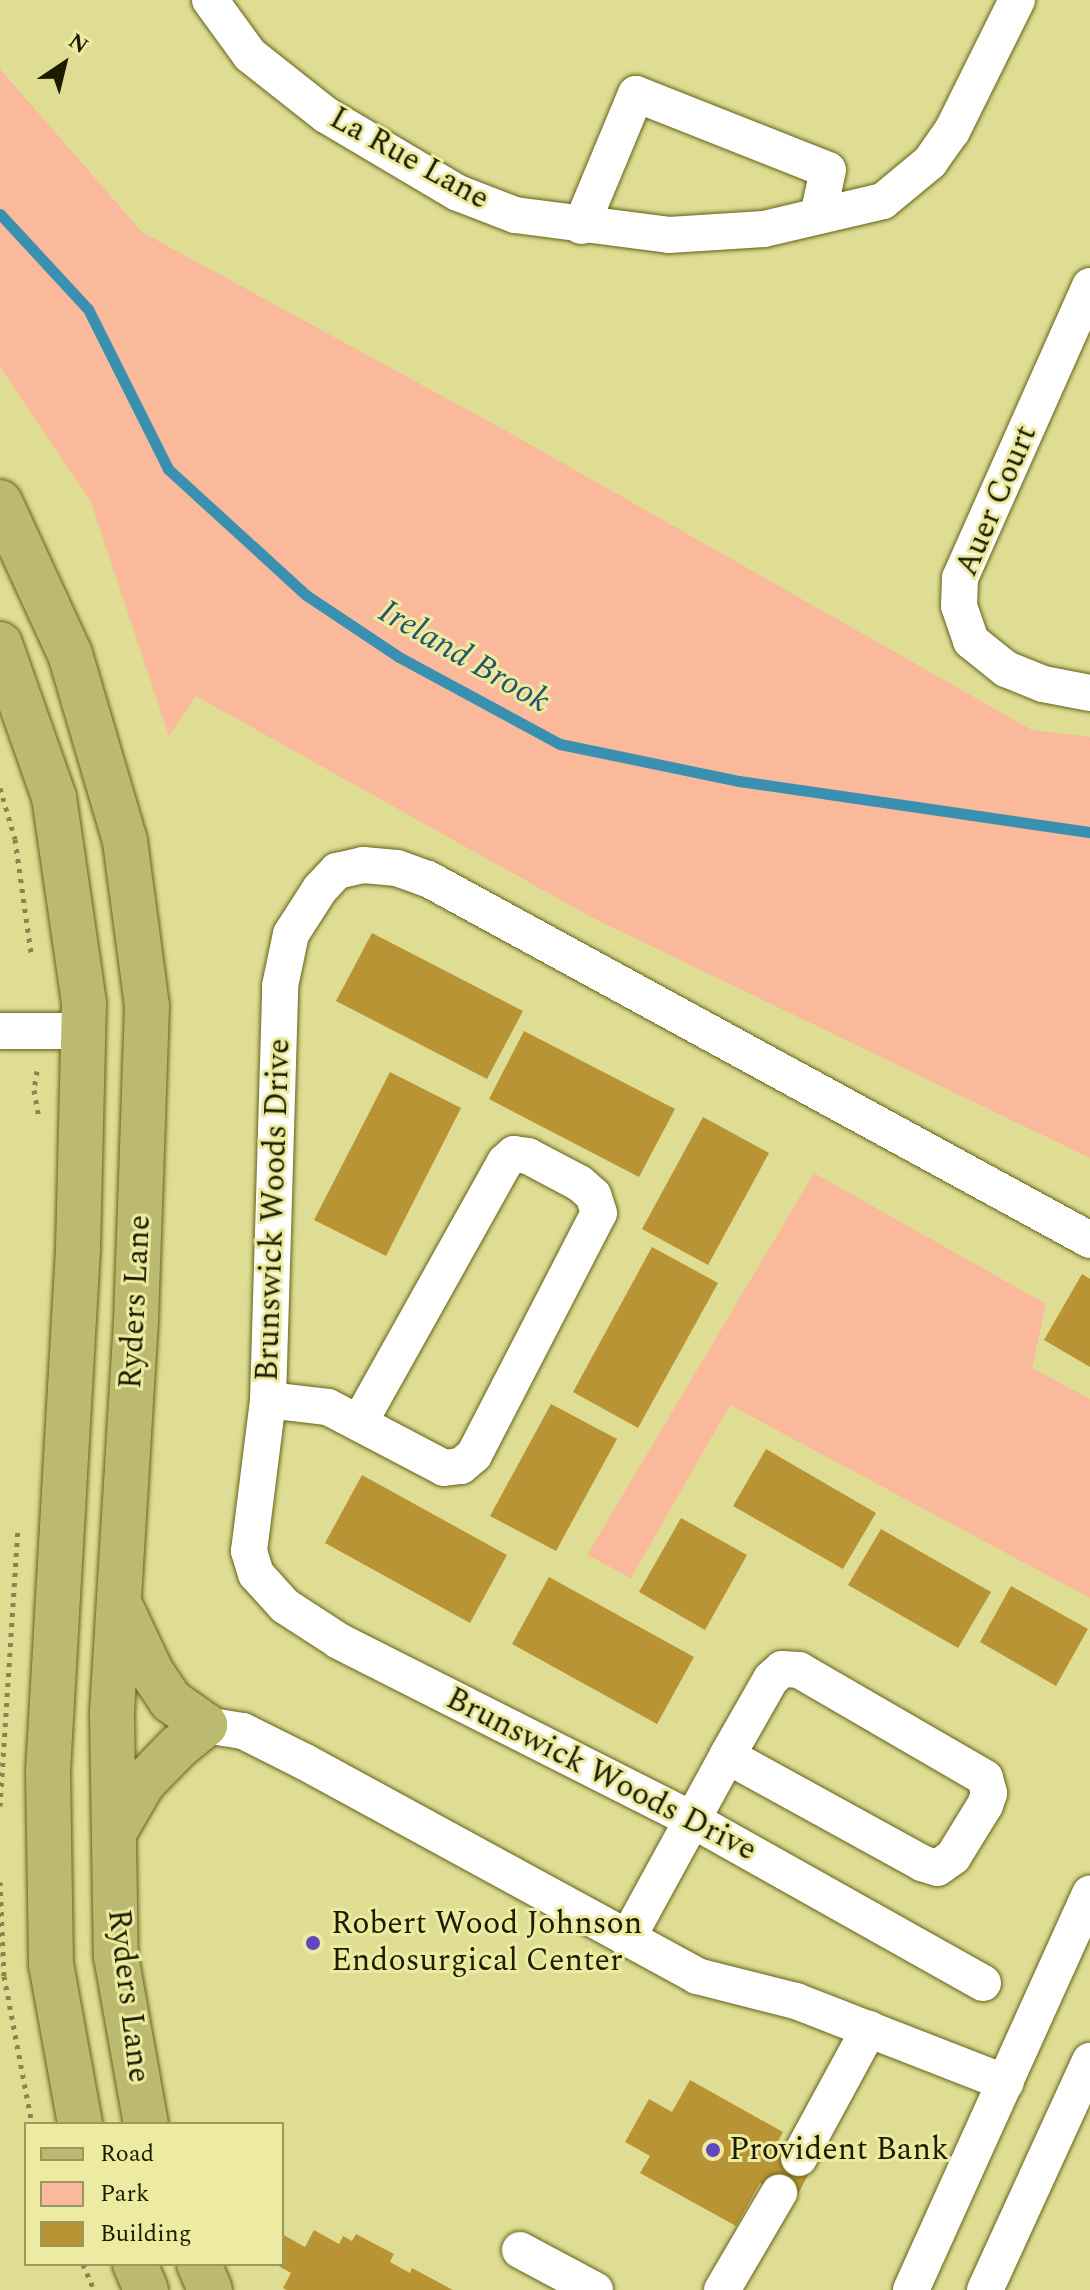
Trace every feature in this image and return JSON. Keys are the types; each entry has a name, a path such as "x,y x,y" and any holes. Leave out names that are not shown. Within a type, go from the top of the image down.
{"main road":[{"name":"Ryders Lane","path":"0,502 70,654 125,841 147,1006 136,1320 112,1714 116,1956 146,2122"},
{"name":"Ryders Lane","path":"0,644 54,797 84,1003 78,1249 48,1771 51,1964 80,2122"},
{"path":"114,1833 143,1783 205,1725 171,1701 152,1673 119,1602"},
{"path":"136,2266 146,2290"},
{"path":"200,2266 210,2290"}],"street":[{"name":"La Rue Lane","path":"210,0 250,55 326,115 458,193 515,215 581,226 669,235 764,229 883,201 930,162 952,131 1017,0"},
{"path":"581,226 636,94 828,170 818,216"},
{"name":"Auer Court","path":"1090,286 960,578 959,606 971,641 1006,669 1043,684 1090,693"},
{"name":"Brunswick Woods Drive","path":"983,1983 693,1820 339,1641 306,1622 268,1590 256,1574 249,1551 268,1400 280,986 291,934 320,889 337,871 363,865 397,868 428,879 1090,1240"},
{"path":"0,1031 83,1031"},
{"path":"268,1400 328,1407 444,1468 461,1466 474,1455 599,1213 593,1195 579,1183 528,1156 514,1154 505,1162 359,1423"},
{"path":"627,1939 727,1756 771,1679 782,1669 799,1670 985,1778 989,1793 953,1857 937,1868 922,1863 727,1756"},
{"path":"205,1725 243,1731 697,1976 796,2001 1006,2083"},
{"path":"911,2290 1090,1893"},
{"path":"799,2158 869,2029"},
{"path":"985,2290 1090,2061"},
{"path":"722,2290 779,2193"},
{"path":"520,2250 595,2290"}],"path":[{"path":"0,788 15,839 31,953"},
{"path":"0,1882 4,1976 32,2122"},
{"path":"84,2266 94,2290"}],"green space":[{"path":"0,69 142,232 510,433 1032,730 1090,737 1090,1158 591,917 196,696 169,736 91,502 0,367"},
{"path":"814,1173 1046,1304 1032,1368 1090,1399 1090,1598 730,1405 631,1578 587,1555"}],"building":[{"path":"372,933 523,1011 487,1079 336,1001"},
{"path":"524,1031 675,1109 639,1177 489,1099"},
{"path":"390,1072 461,1108 386,1256 314,1220"},
{"path":"703,1117 769,1153 708,1265 642,1229"},
{"path":"652,1247 718,1283 638,1428 573,1392"},
{"path":"1082,1274 1090,1279 1090,1367 1044,1340"},
{"path":"551,1404 617,1439 556,1551 490,1516"},
{"path":"766,1449 876,1513 843,1569 733,1506"},
{"path":"362,1475 507,1555 470,1623 325,1543"},
{"path":"681,1518 747,1555 705,1630 639,1592"},
{"path":"881,1529 991,1592 958,1648 848,1585"},
{"path":"549,1577 694,1657 657,1724 512,1644"},
{"path":"1011,1586 1088,1629 1056,1686 980,1642"},
{"name":"Provident Bank","path":"690,2080 783,2132 776,2145 813,2166 794,2201 760,2183 736,2226 640,2173 650,2156 625,2142 649,2099 672,2112"},
{"path":"314,2230 339,2244 343,2236 352,2241 356,2234 394,2254 390,2262 410,2273 412,2268 453,2290 287,2290 283,2288 291,2273 279,2266 284,2266 284,2235 305,2247"}],"waterway":[{"name":"Ireland Brook","path":"0,214 88,309 168,469 306,595 399,657 560,744 739,781 1090,832"}],"place":[{"name":"Robert Wood Johnson Endosurgical Center","path":"313,1943"},
{"name":"Provident Bank","path":"713,2150"}]}
